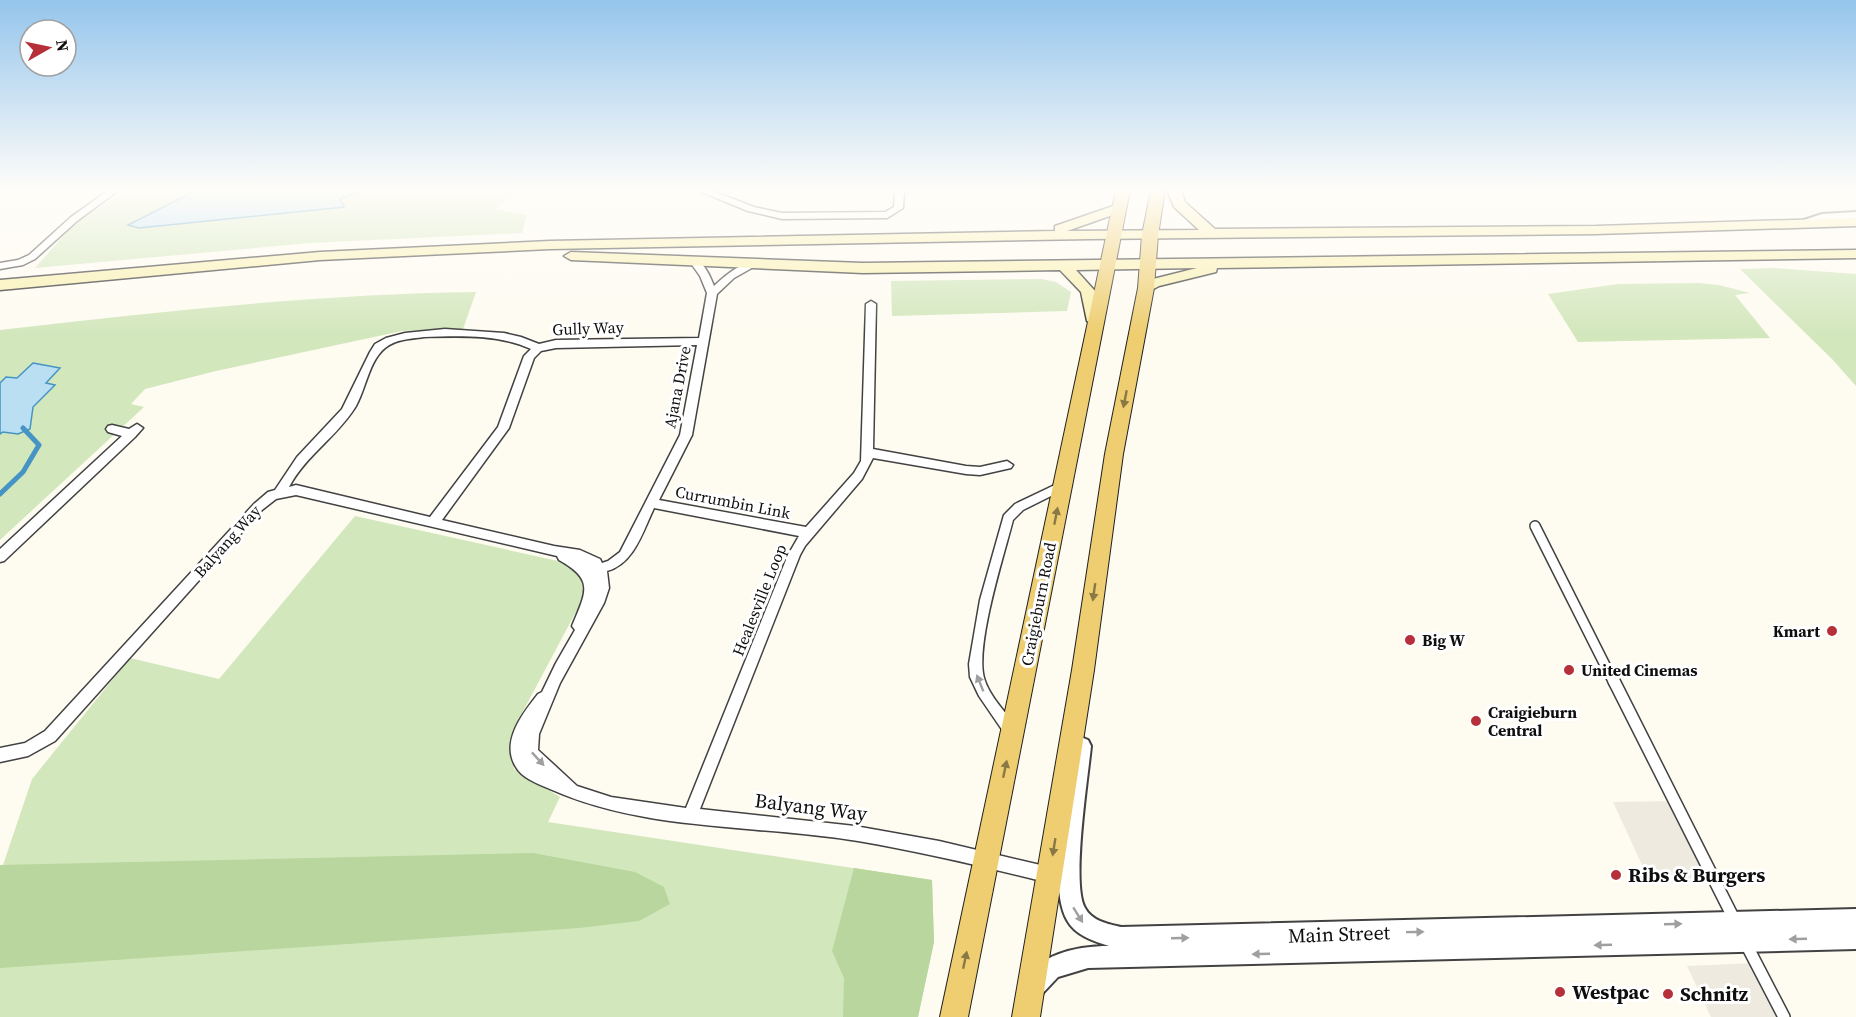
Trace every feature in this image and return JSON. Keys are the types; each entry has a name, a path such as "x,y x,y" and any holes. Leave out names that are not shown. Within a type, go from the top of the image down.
{"main road":[{"path":"0,285 254,261 453,249 1007,237"},
{"name":"Craigieburn Road","path":"954,1017 1113,237"},
{"path":"1026,1017 1083,670 1114,454 1146,288 1150,237"},
{"path":"453,249 752,265 863,268 1856,254"},
{"path":"1146,288 1154,283 1233,262"},
{"path":"1064,265 1088,291 1095,321"}],"street":[{"path":"0,266 20,263 32,257 54,237"},
{"path":"695,262 705,275 712,293 731,276 752,265"},
{"name":"Ajana Drive","path":"594,569 619,561 686,435 712,293"},
{"name":"Healesville Loop","path":"691,813 794,555 858,476 869,453 871,304"},
{"path":"280,492 293,469 349,408 375,352 391,339 407,335 461,334 518,339 538,348"},
{"name":"Gully Way","path":"433,522 503,428 526,362 538,348 556,344 702,341"},
{"path":"0,557 134,431 112,429"},
{"path":"869,453 966,470 980,471 1007,465"},
{"path":"296,490 296,480 303,460"},
{"path":"1012,732 985,694 977,677 975,654 1008,519 1019,507 1061,486"},
{"name":"Balyang Way","path":"0,755 28,749 62,725 258,507 280,492 296,490 554,551 594,569 592,592 570,650 551,687 532,712 522,731 518,754 528,771 543,780 567,787 594,800 612,804 828,829 986,860 1049,875"},
{"name":"Currumbin Link","path":"650,503 810,533"},
{"path":"1535,526 1784,1017"},
{"name":"Main Street","path":"1083,670 1084,711 1073,820 1071,898 1074,911 1085,926 1101,933 1136,939 1741,932 1856,938"},
{"name":"Main Street","path":"1031,988 1051,968 1088,957 1145,958 1741,932 1856,920"}],"green space":[{"path":"62,237 427,237 310,243 35,268"},
{"path":"1774,268 1856,274 1856,386 1832,359 1740,269"},
{"path":"1042,279 1056,282 1071,292 1067,311 892,316 891,281"},
{"path":"1699,283 1719,285 1750,293 1735,295 1770,338 1578,342 1548,294 1618,284"},
{"path":"476,292 463,329 402,331 216,371 145,389 131,404 144,407 0,540 0,330 297,300"},
{"path":"355,516 567,563 581,575 586,593 521,715 512,747 514,769 560,797 548,822 932,880 934,942 918,1017 0,1017 0,865 3,865 32,779 130,658 219,679"},
{"path":"533,853 635,872 664,887 670,904 639,921 579,928 0,968 0,865"},
{"path":"854,868 932,880 934,942 918,1017 843,1017 844,978 832,951"}],"shaded area":[{"path":"1674,801 1715,880 1650,882 1613,802"},
{"path":"1756,963 1784,1017 1711,1017 1687,966"}],"water":[{"path":"33,363 60,368 46,383 55,385 33,407 30,429 18,434 3,432 0,434 0,383 6,377 17,378"}],"waterway":[{"path":"0,494 23,472 39,445 23,428"}],"place":[{"name":"Kmart","path":"1832,631"},
{"name":"Big W","path":"1410,640"},
{"name":"United Cinemas","path":"1569,670"},
{"name":"Craigieburn Central","path":"1476,721"},
{"name":"Ribs & Burgers","path":"1616,875"},
{"name":"Westpac","path":"1560,992"},
{"name":"Schnitz","path":"1668,994"}]}
